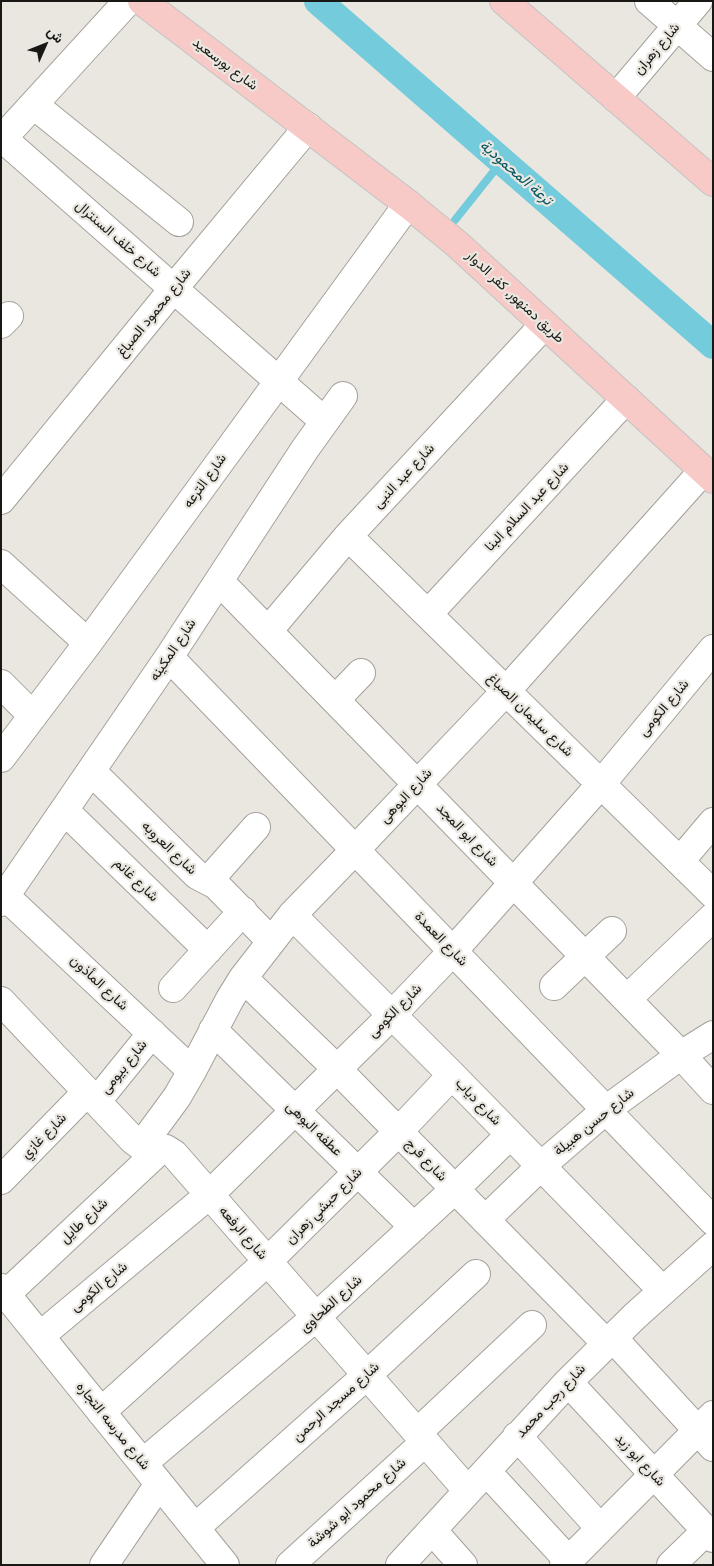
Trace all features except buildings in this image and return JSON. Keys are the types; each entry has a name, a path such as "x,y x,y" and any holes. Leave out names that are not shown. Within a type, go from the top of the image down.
{"main road":[{"name":"شارع بورسعيد","path":"142,1 308,127"},
{"path":"504,1 712,180"},
{"name":"طريق دمنهور, كفر الدوار","path":"308,127 465,250 708,475"}],"street":[{"path":"2,138 128,1"},
{"path":"649,1 713,57"},
{"name":"شارع زهران","path":"616,98 698,1"},
{"path":"34,105 179,222"},
{"name":"شارع محمود الصباغ","path":"1,500 308,127"},
{"name":"شارع خلف السنترال","path":"2,138 324,421"},
{"name":"شارع الترعه","path":"1,758 88,643 408,204"},
{"name":"شارع عبد النبى","path":"268,631 348,536 544,325"},
{"name":"شارع المكينه","path":"3,899 169,657 324,421 343,396"},
{"name":"شارع عبد السلام البنا","path":"428,614 626,399"},
{"name":"شارع البوهى","path":"151,1147 243,978 271,940 292,915 506,691 708,475"},
{"name":"شارع سليمان الصباغ","path":"348,536 680,861 712,912"},
{"path":"1,564 88,643"},
{"name":"شارع ابو المجد","path":"219,581 713,1090"},
{"name":"شارع الكومى","path":"40,1336 209,1195 392,1015 454,951 601,784 713,650"},
{"name":"شارع العمدة","path":"169,657 713,1221"},
{"path":"335,700 361,673"},
{"path":"1,684 33,716"},
{"name":"شارع العروبه","path":"91,771 197,875 216,885 271,940"},
{"name":"شارع غانم","path":"64,810 208,950"},
{"path":"680,861 713,822"},
{"path":"209,880 256,827"},
{"name":"شارع المأذون","path":"3,899 192,1071"},
{"path":"173,988 243,911"},
{"path":"626,999 712,912"},
{"name":"شارع دياب","path":"292,915 664,1291"},
{"path":"554,986 584,956 612,932"},
{"name":"شارع فرج","path":"243,978 337,1069 485,1220 609,1340 708,1431"},
{"name":"شارع الرفعه","path":"1,1000 133,1140 151,1147 166,1149 174,1154 421,1437 477,1481 566,1563"},
{"name":"عطفه البوهى","path":"213,1030 414,1227"},
{"name":"شارع بيومى","path":"92,1097 152,1033"},
{"name":"شارع حسن هبيلة","path":"485,1220 541,1166 607,1109 681,1055 713,1035"},
{"name":"شارع حبشي زهران","path":"101,1412 268,1261 398,1132 452,1075"},
{"name":"شارع غازي","path":"6,1164 92,1097"},
{"name":"شارع الطحاوى","path":"104,1565 151,1473 316,1317 455,1190 510,1135"},
{"name":"شارع طايل","path":"4,1291 151,1147"},
{"name":"شارع رجب محمد","path":"400,1565 517,1436 609,1340 713,1246"},
{"name":"شارع مسجد الرحمن","path":"195,1528 367,1375 476,1274"},
{"name":"شارع مدرسه التجاره","path":"4,1291 225,1565"},
{"name":"شارع محمود ابو شوشة","path":"290,1565 532,1325"},
{"name":"شارع ابو زيد","path":"568,1382 710,1534"},
{"path":"566,1563 654,1474 708,1431"},
{"path":"517,1436 600,1528"},
{"path":"432,1530 463,1565"},
{"path":"671,1565 710,1534"}],"waterway":[{"name":"ترعة المحمودية","path":"318,1 713,345"},
{"path":"455,220 502,161"}]}
